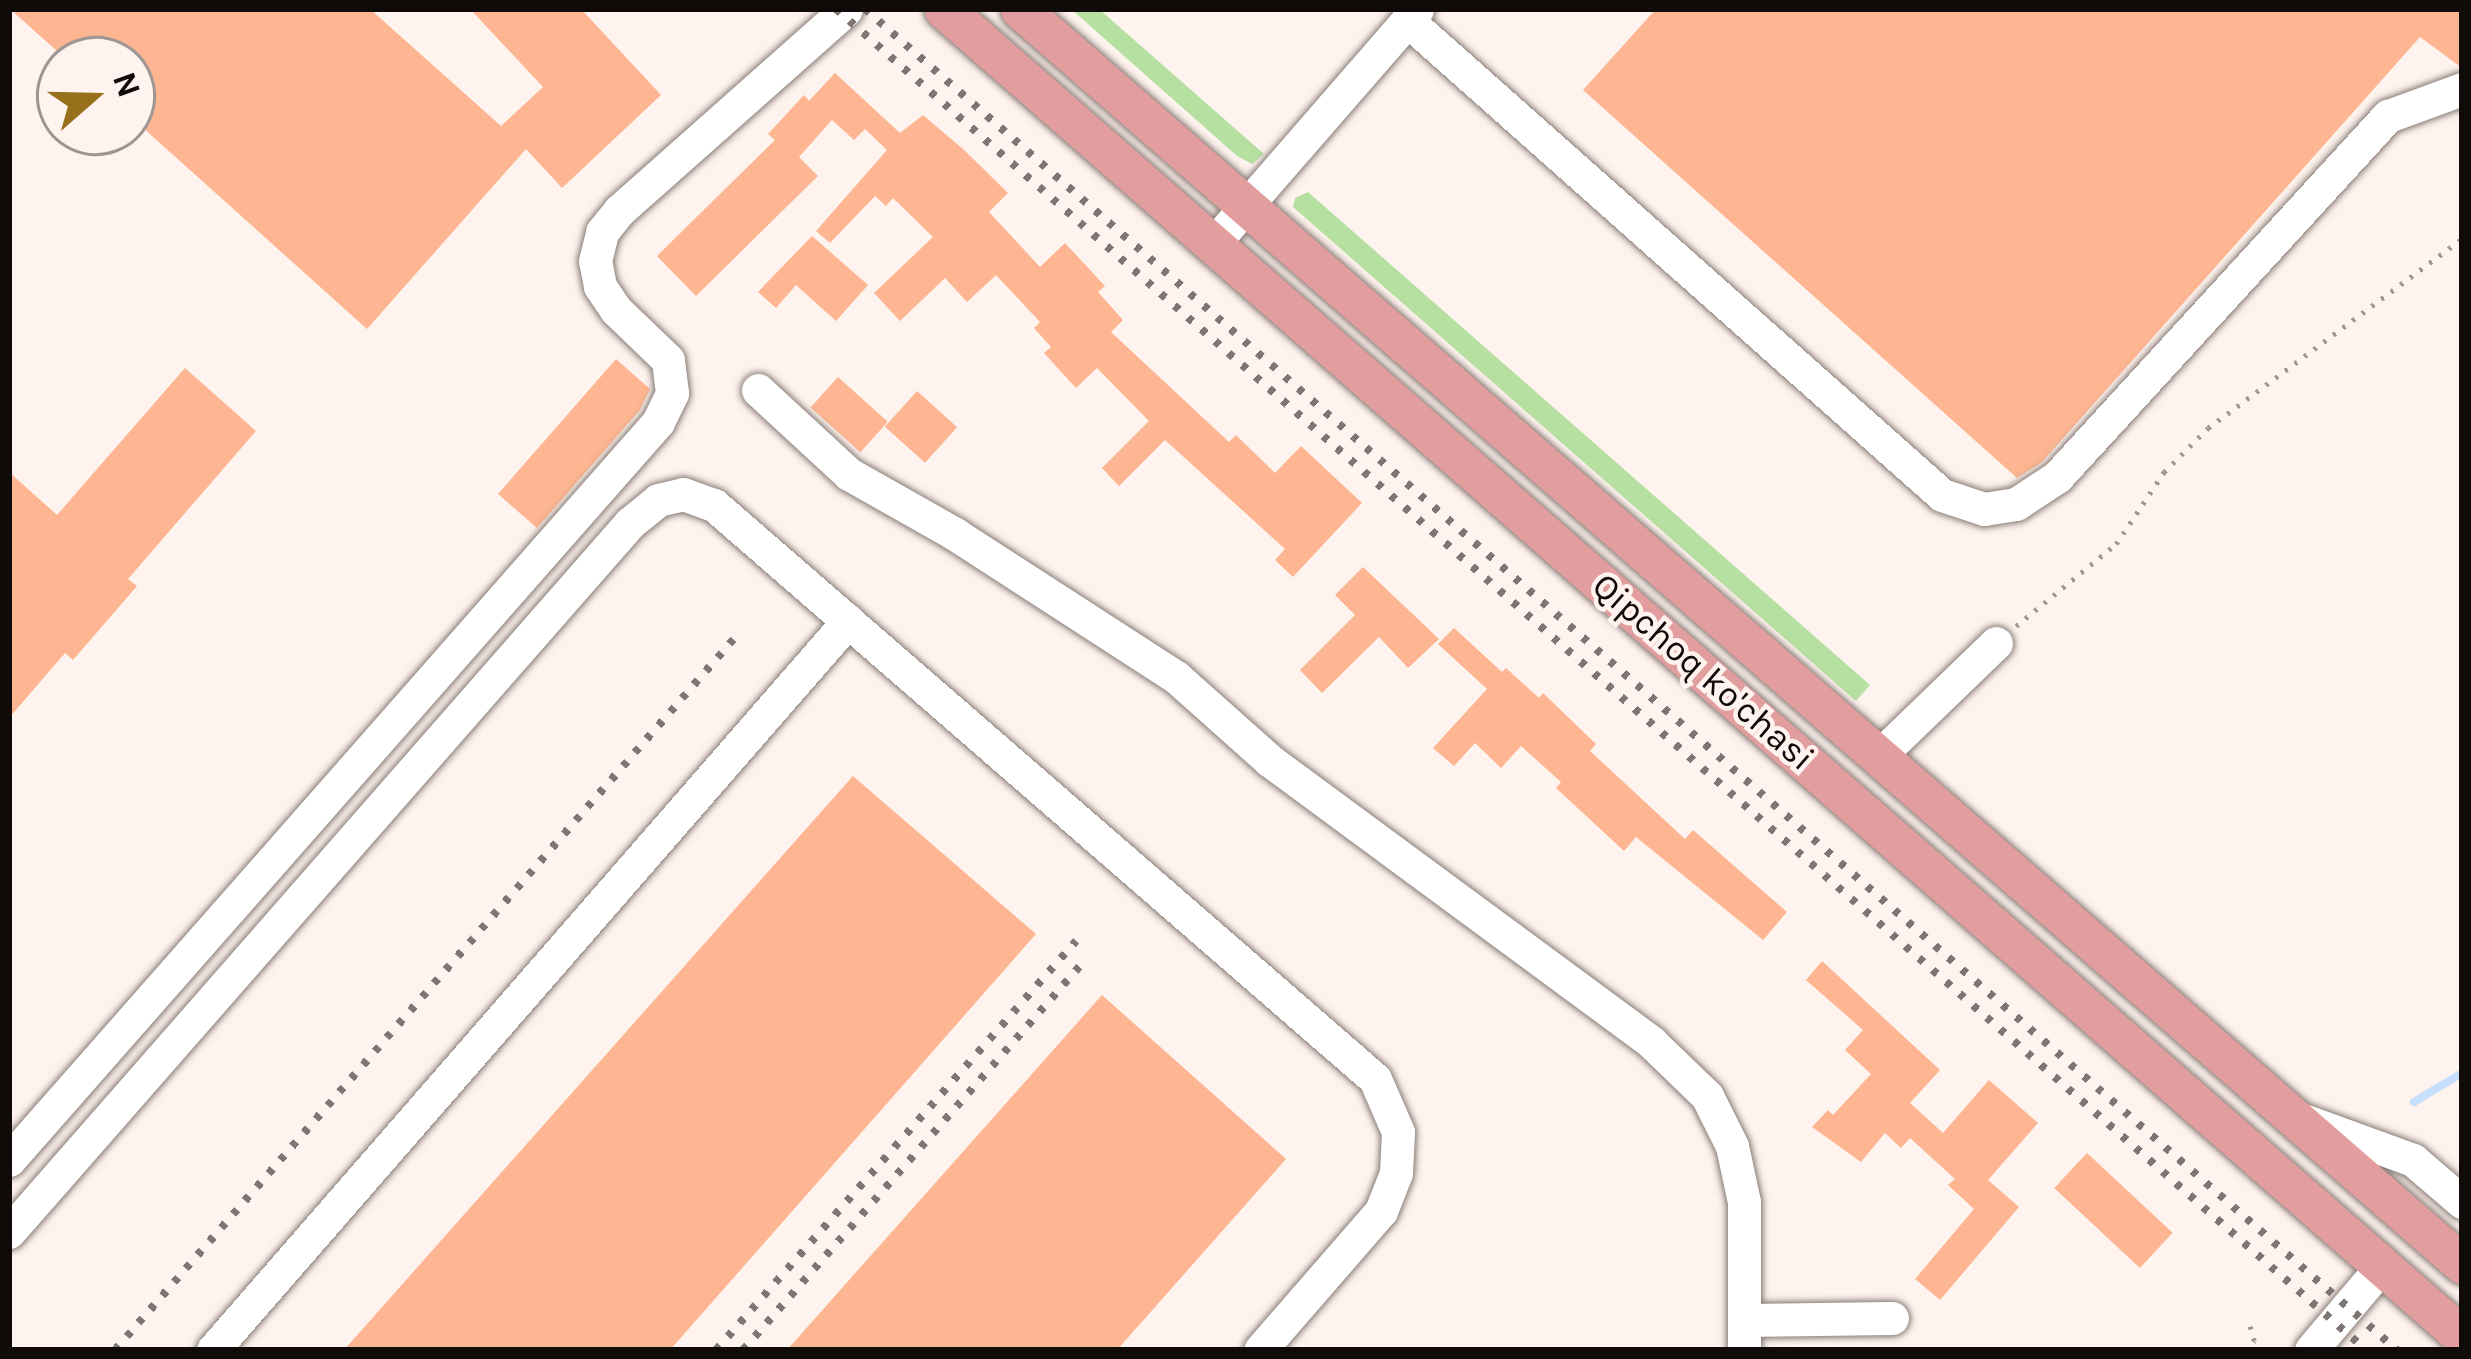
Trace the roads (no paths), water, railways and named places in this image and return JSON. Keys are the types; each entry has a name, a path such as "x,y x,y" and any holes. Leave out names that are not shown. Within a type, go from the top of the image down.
{"main road":[{"name":"Qipchoq ko'chasi","path":"944,9 2462,1336"},
{"name":"Qipchoq ko'chasi","path":"1020,9 2462,1264"},
{"path":"2382,1266 2417,1225"}],"street":[{"path":"9,1160 658,422 672,392 668,360 600,286 595,261 602,232 620,210 846,9"},
{"path":"1213,244 1412,14 1942,495 1984,509 2016,504 2056,477 2388,116 2462,89"},
{"path":"758,390 850,474 955,534 1176,677 1269,760 1651,1042 1707,1096 1732,1146 1744,1202 1744,1335 1892,1318"},
{"path":"9,1232 630,523 658,500 683,494 714,505 1375,1078 1398,1132 1396,1173 1381,1211 1260,1350"},
{"path":"213,1350 848,622"},
{"path":"1878,757 1996,644"},
{"path":"2290,1114 2414,1160 2458,1189"},
{"path":"2311,1350 2382,1266"}],"waterway":[{"path":"2414,1102 2462,1073"}],"railway":[{"path":"836,9 2366,1350"},
{"path":"865,9 2397,1350"},
{"path":"115,1350 738,634"},
{"path":"716,1350 1076,941"},
{"path":"743,1350 1086,959"}]}
